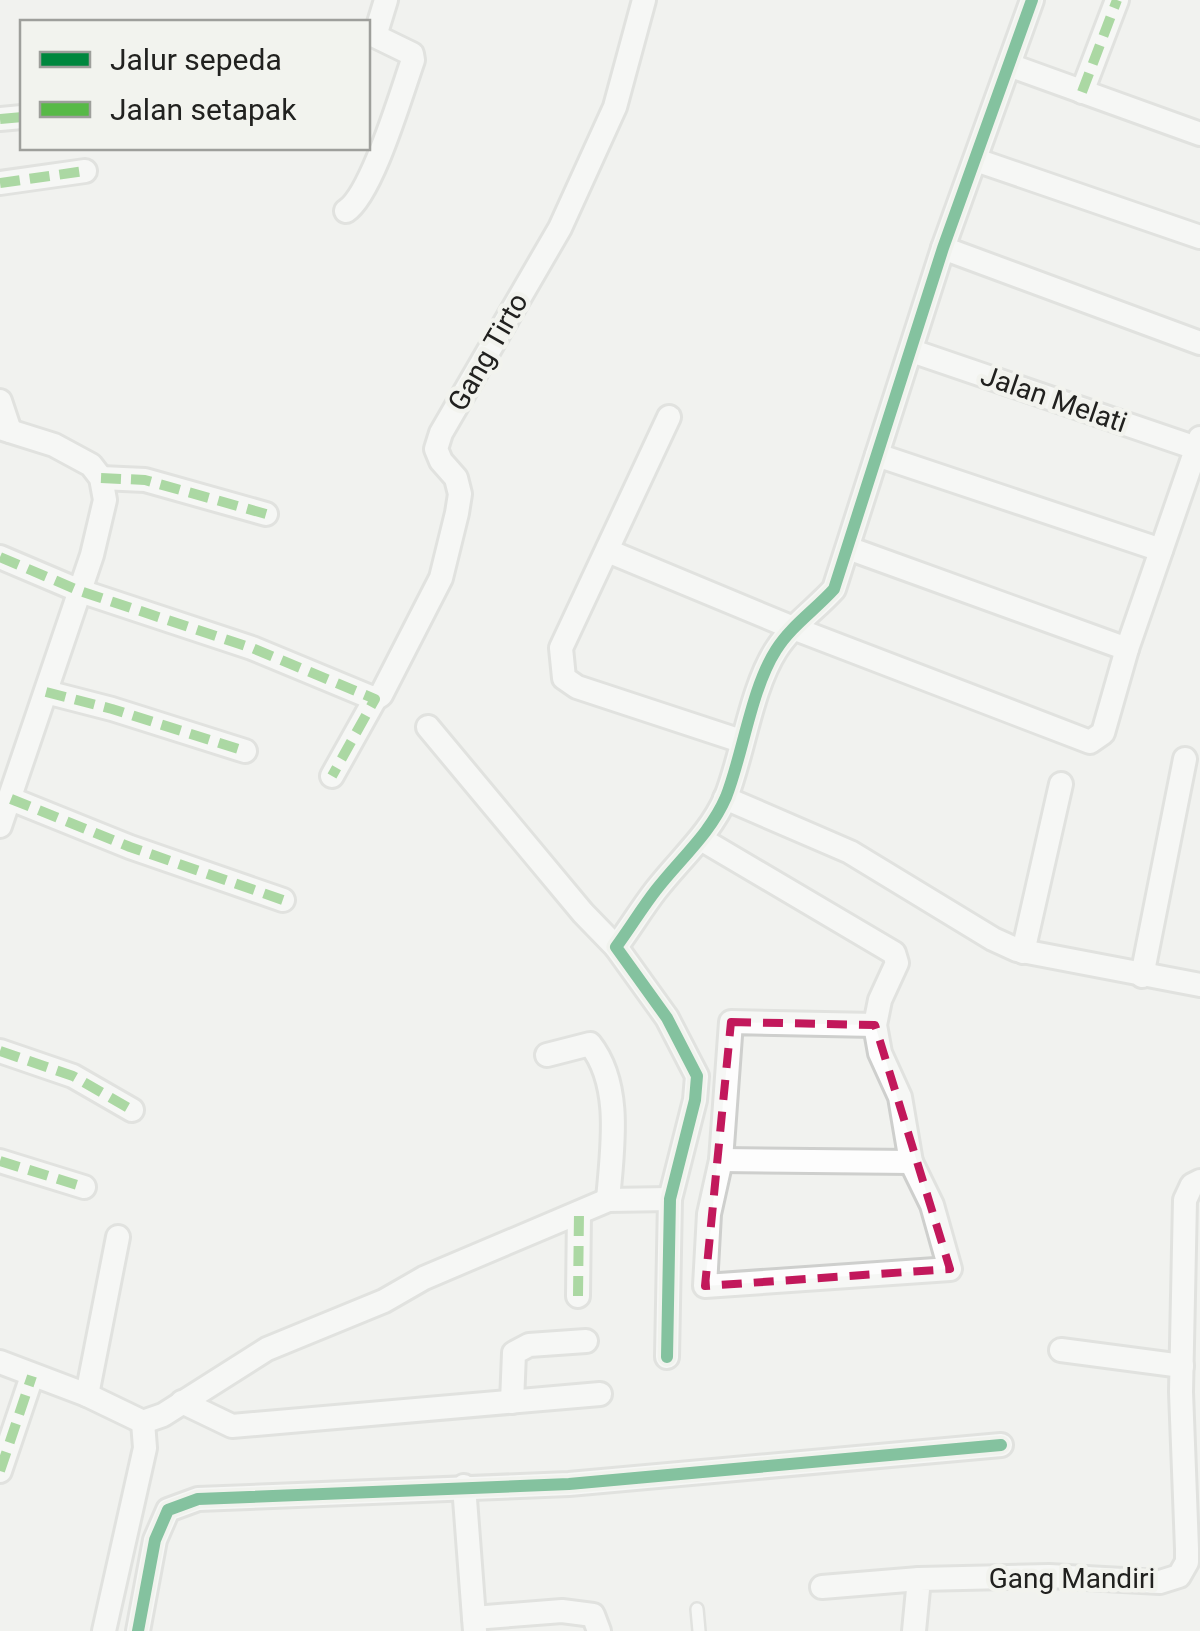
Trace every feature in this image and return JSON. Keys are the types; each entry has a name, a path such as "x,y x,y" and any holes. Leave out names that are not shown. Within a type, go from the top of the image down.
{"street":[{"path":"346,211 356,204 376,161 413,60 412,54 375,36 386,0"},
{"name":"Gang Tirto","path":"332,776 375,699 381,695 441,578 460,494 456,478 436,449 441,434 560,228 615,107 644,0"},
{"path":"616,947 658,888 702,839 725,798 741,741 774,653 793,628 834,589 942,248 1032,0"},
{"path":"1082,92 1117,0"},
{"path":"1009,65 1200,134"},
{"path":"976,160 1200,237"},
{"path":"0,182 85,171"},
{"path":"942,248 1200,343"},
{"name":"Jalan Melati","path":"912,351 1198,443"},
{"path":"0,402 5,429 73,453 91,465 101,478 104,500 80,591 0,826"},
{"path":"669,417 561,648 564,678 577,687 741,741"},
{"path":"608,551 793,628 1090,742 1103,733 1126,648 1198,443"},
{"path":"877,455 1161,550"},
{"path":"101,478 145,480 266,514"},
{"path":"848,548 1126,648"},
{"path":"0,557 80,591 252,648 375,699"},
{"path":"46,692 245,752"},
{"path":"428,727 616,947 666,1018 697,1076 670,1199 667,1357"},
{"path":"1142,976 1185,759"},
{"path":"1023,952 1061,784"},
{"path":"10,798 130,847 283,900"},
{"path":"725,798 850,852 993,939 1023,952 1200,985"},
{"path":"702,839 894,953 898,963 880,1000 875,1025 880,1053 900,1098 911,1162 932,1205 950,1270 705,1286 709,1214 721,1160 730,1022 875,1025"},
{"path":"547,1055 590,1044 603,1070 613,1127 608,1200"},
{"path":"0,1051 73,1076 132,1110"},
{"path":"0,1160 84,1187"},
{"path":"721,1160 911,1162"},
{"name":"Gang Mandiri","path":"822,1587 919,1579 1049,1576 1160,1582 1179,1576 1187,1562 1182,1366 1185,1200 1192,1185 1200,1181"},
{"path":"0,1362 87,1395 143,1422 163,1415 267,1349 608,1200 670,1199"},
{"path":"578,1296 579,1213"},
{"path":"87,1395 118,1236"},
{"path":"512,1402 514,1353 529,1345 586,1342"},
{"path":"1061,1350 1182,1366"},
{"path":"0,1471 32,1376"},
{"path":"182,1402 232,1426 600,1394"},
{"path":"104,1631 146,1448 143,1422"},
{"path":"138,1631 155,1540 168,1510 198,1499 568,1484 1001,1445"},
{"path":"464,1486 474,1624 562,1611 593,1615 599,1631"},
{"path":"914,1631 919,1579"}],"lane":[{"path":"697,1610 699,1631"}],"highlighted area":[{"path":"731,1022 875,1025 950,1269 705,1286"}],"marked path":[{"path":"1082,92 1117,0"},
{"path":"0,119 20,117"},
{"path":"0,183 85,171"},
{"path":"101,478 145,480 266,514"},
{"path":"0,557 80,591 252,648 375,699 332,776"},
{"path":"46,692 245,751"},
{"path":"11,799 130,847 283,900"},
{"path":"0,1051 73,1076 132,1110"},
{"path":"0,1161 84,1187"},
{"path":"578,1296 579,1213"},
{"path":"0,1471 32,1376"}],"cycle path":[{"path":"667,1357 670,1199 695,1100 697,1076 667,1018 616,947 719,810 732,780 760,683 776,650 834,589 943,248 1032,0"},
{"path":"138,1631 155,1540 168,1510 198,1499 569,1484 1001,1445"}]}
